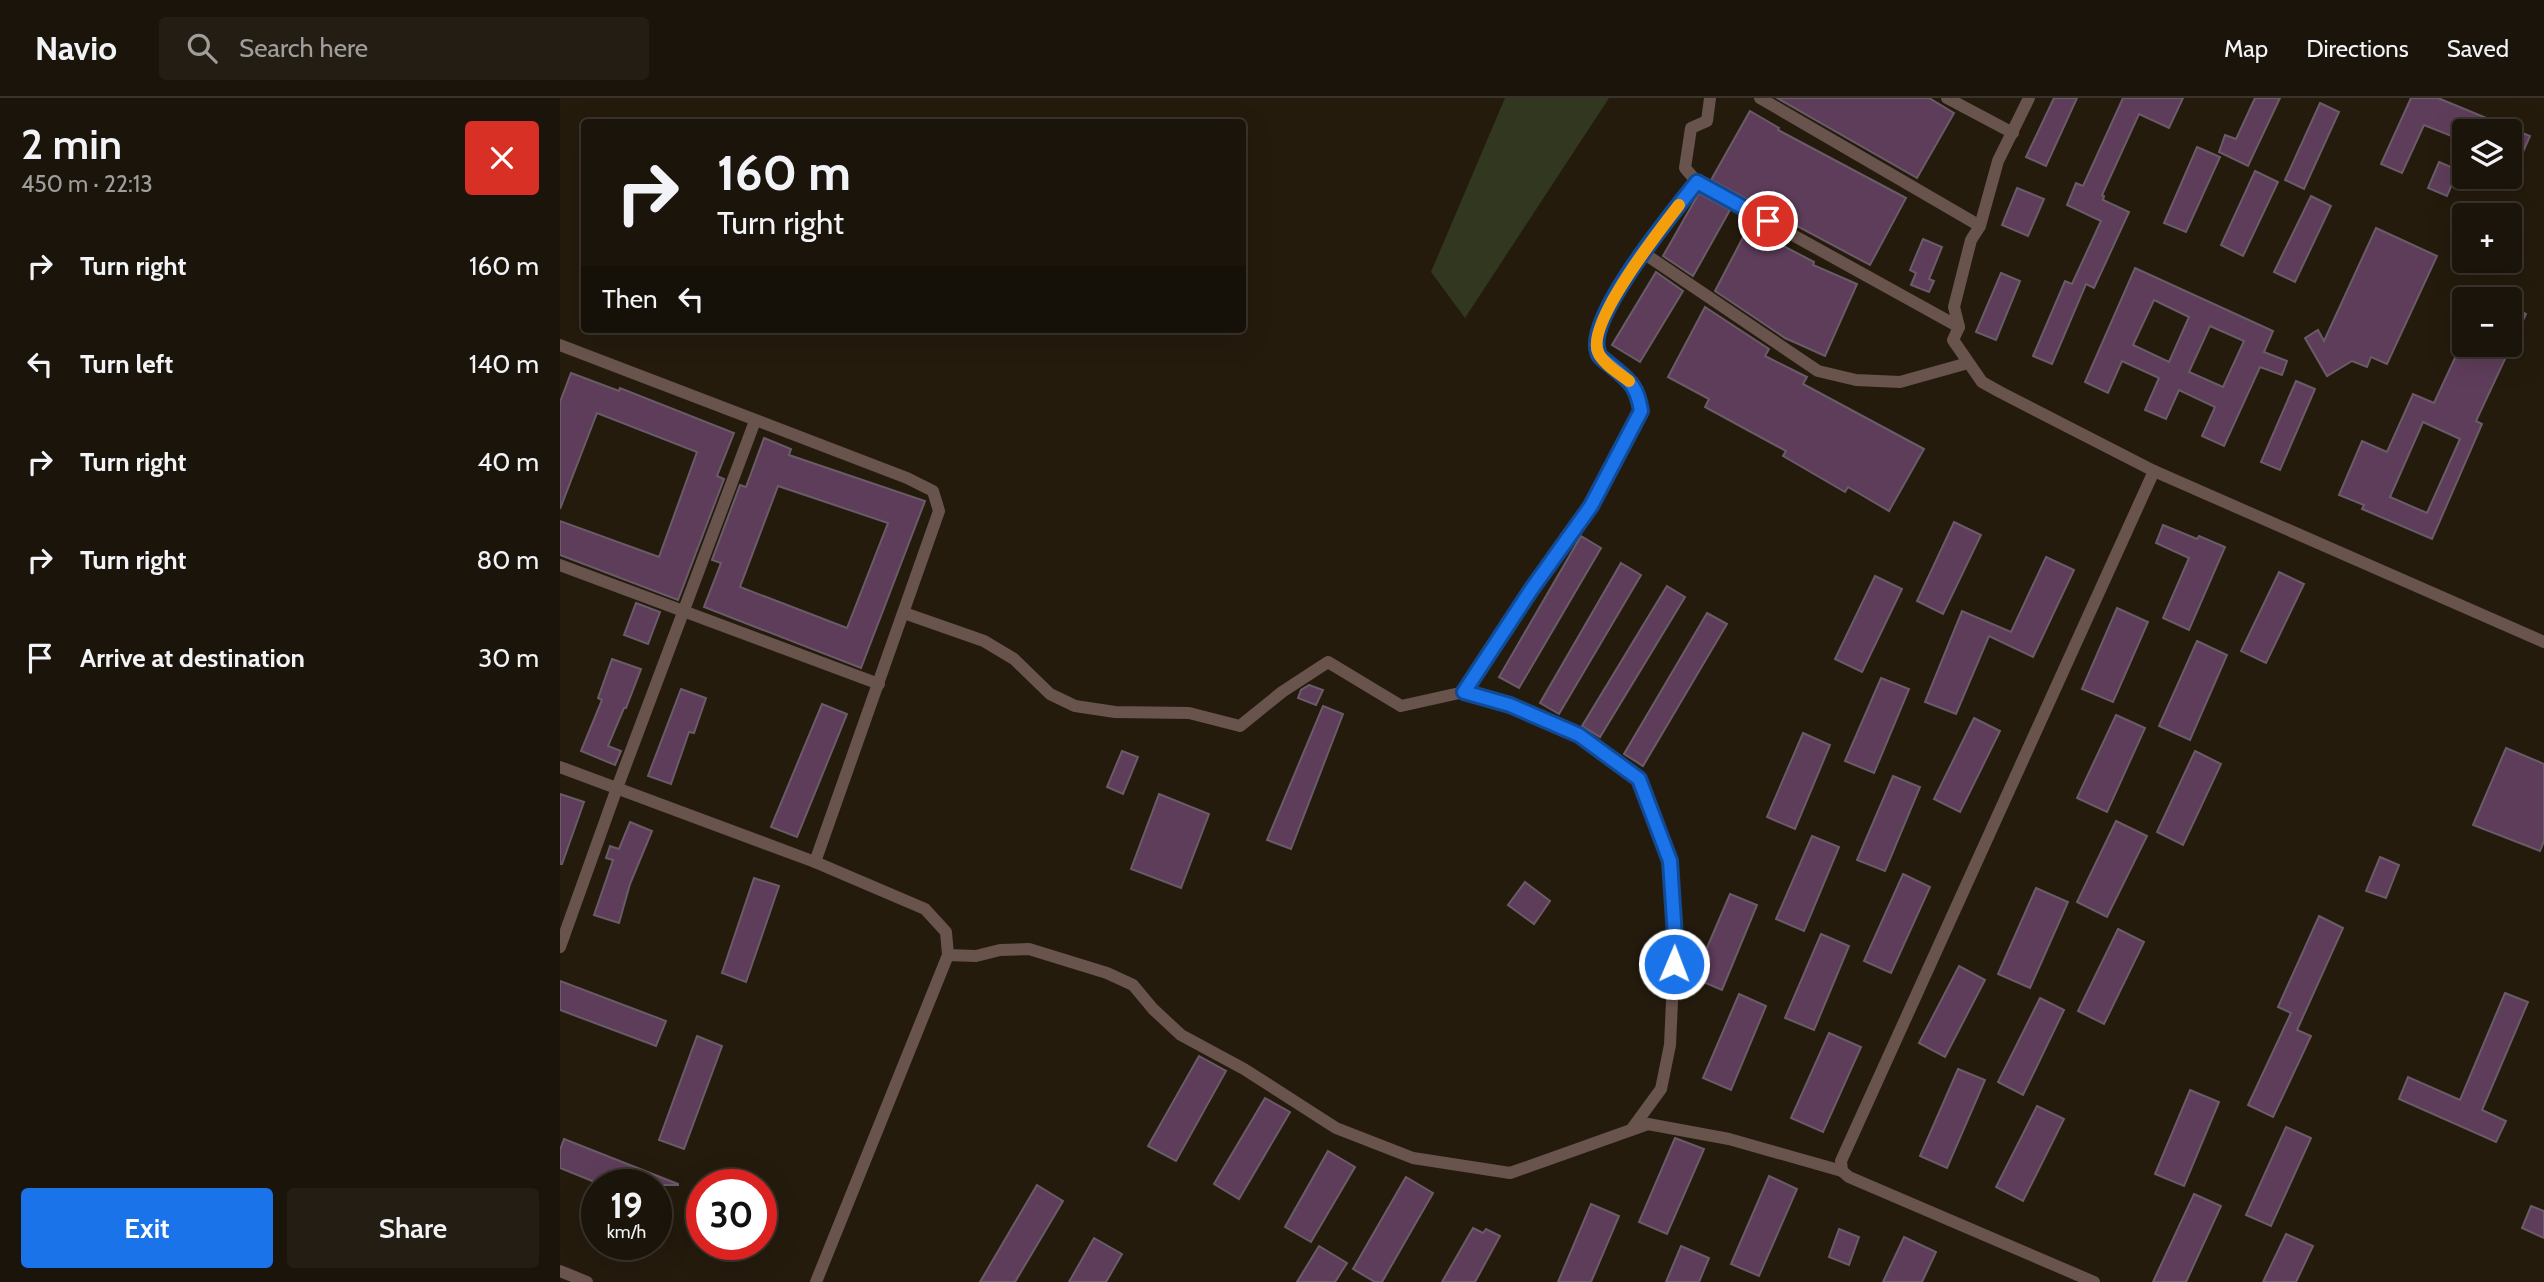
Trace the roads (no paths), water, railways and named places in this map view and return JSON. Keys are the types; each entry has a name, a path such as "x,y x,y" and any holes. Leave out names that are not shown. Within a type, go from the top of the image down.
{"street":[{"path":"1710,98 1707,121 1691,128 1685,168 1697,182 1959,327"},
{"path":"1760,98 1980,226"},
{"path":"1947,98 2013,133"},
{"path":"2029,98 1998,161 1980,226 1971,240 1954,307 1959,327 1953,340 1982,382 2154,471 2544,642"},
{"path":"1464,692 1531,590 1591,506 1641,411 1639,394 1632,384 1598,354 1595,339 1600,324 1642,251 1697,182"},
{"path":"1642,251 1818,371 1856,380 1900,382 1968,363"},
{"path":"560,345 907,478 933,491 939,511 814,862"},
{"path":"560,947 755,421"},
{"path":"1842,1171 1841,1161 2154,471"},
{"path":"560,565 879,684"},
{"path":"904,613 984,641 1014,659 1050,694 1075,706 1115,712 1189,713 1240,726 1282,692 1328,662 1401,706 1464,692 1510,705 1579,735 1639,779 1670,861 1675,937 1670,1045 1661,1090 1631,1130"},
{"path":"560,767 814,862 925,909 946,932 948,955 816,1282"},
{"path":"948,955 976,956 1000,950 1029,949 1107,973 1133,985 1153,1009 1181,1035 1244,1069 1336,1128 1413,1158 1510,1173 1648,1124 1728,1139 1842,1171 1849,1177 2094,1282"},
{"path":"560,1271 587,1282"}]}
